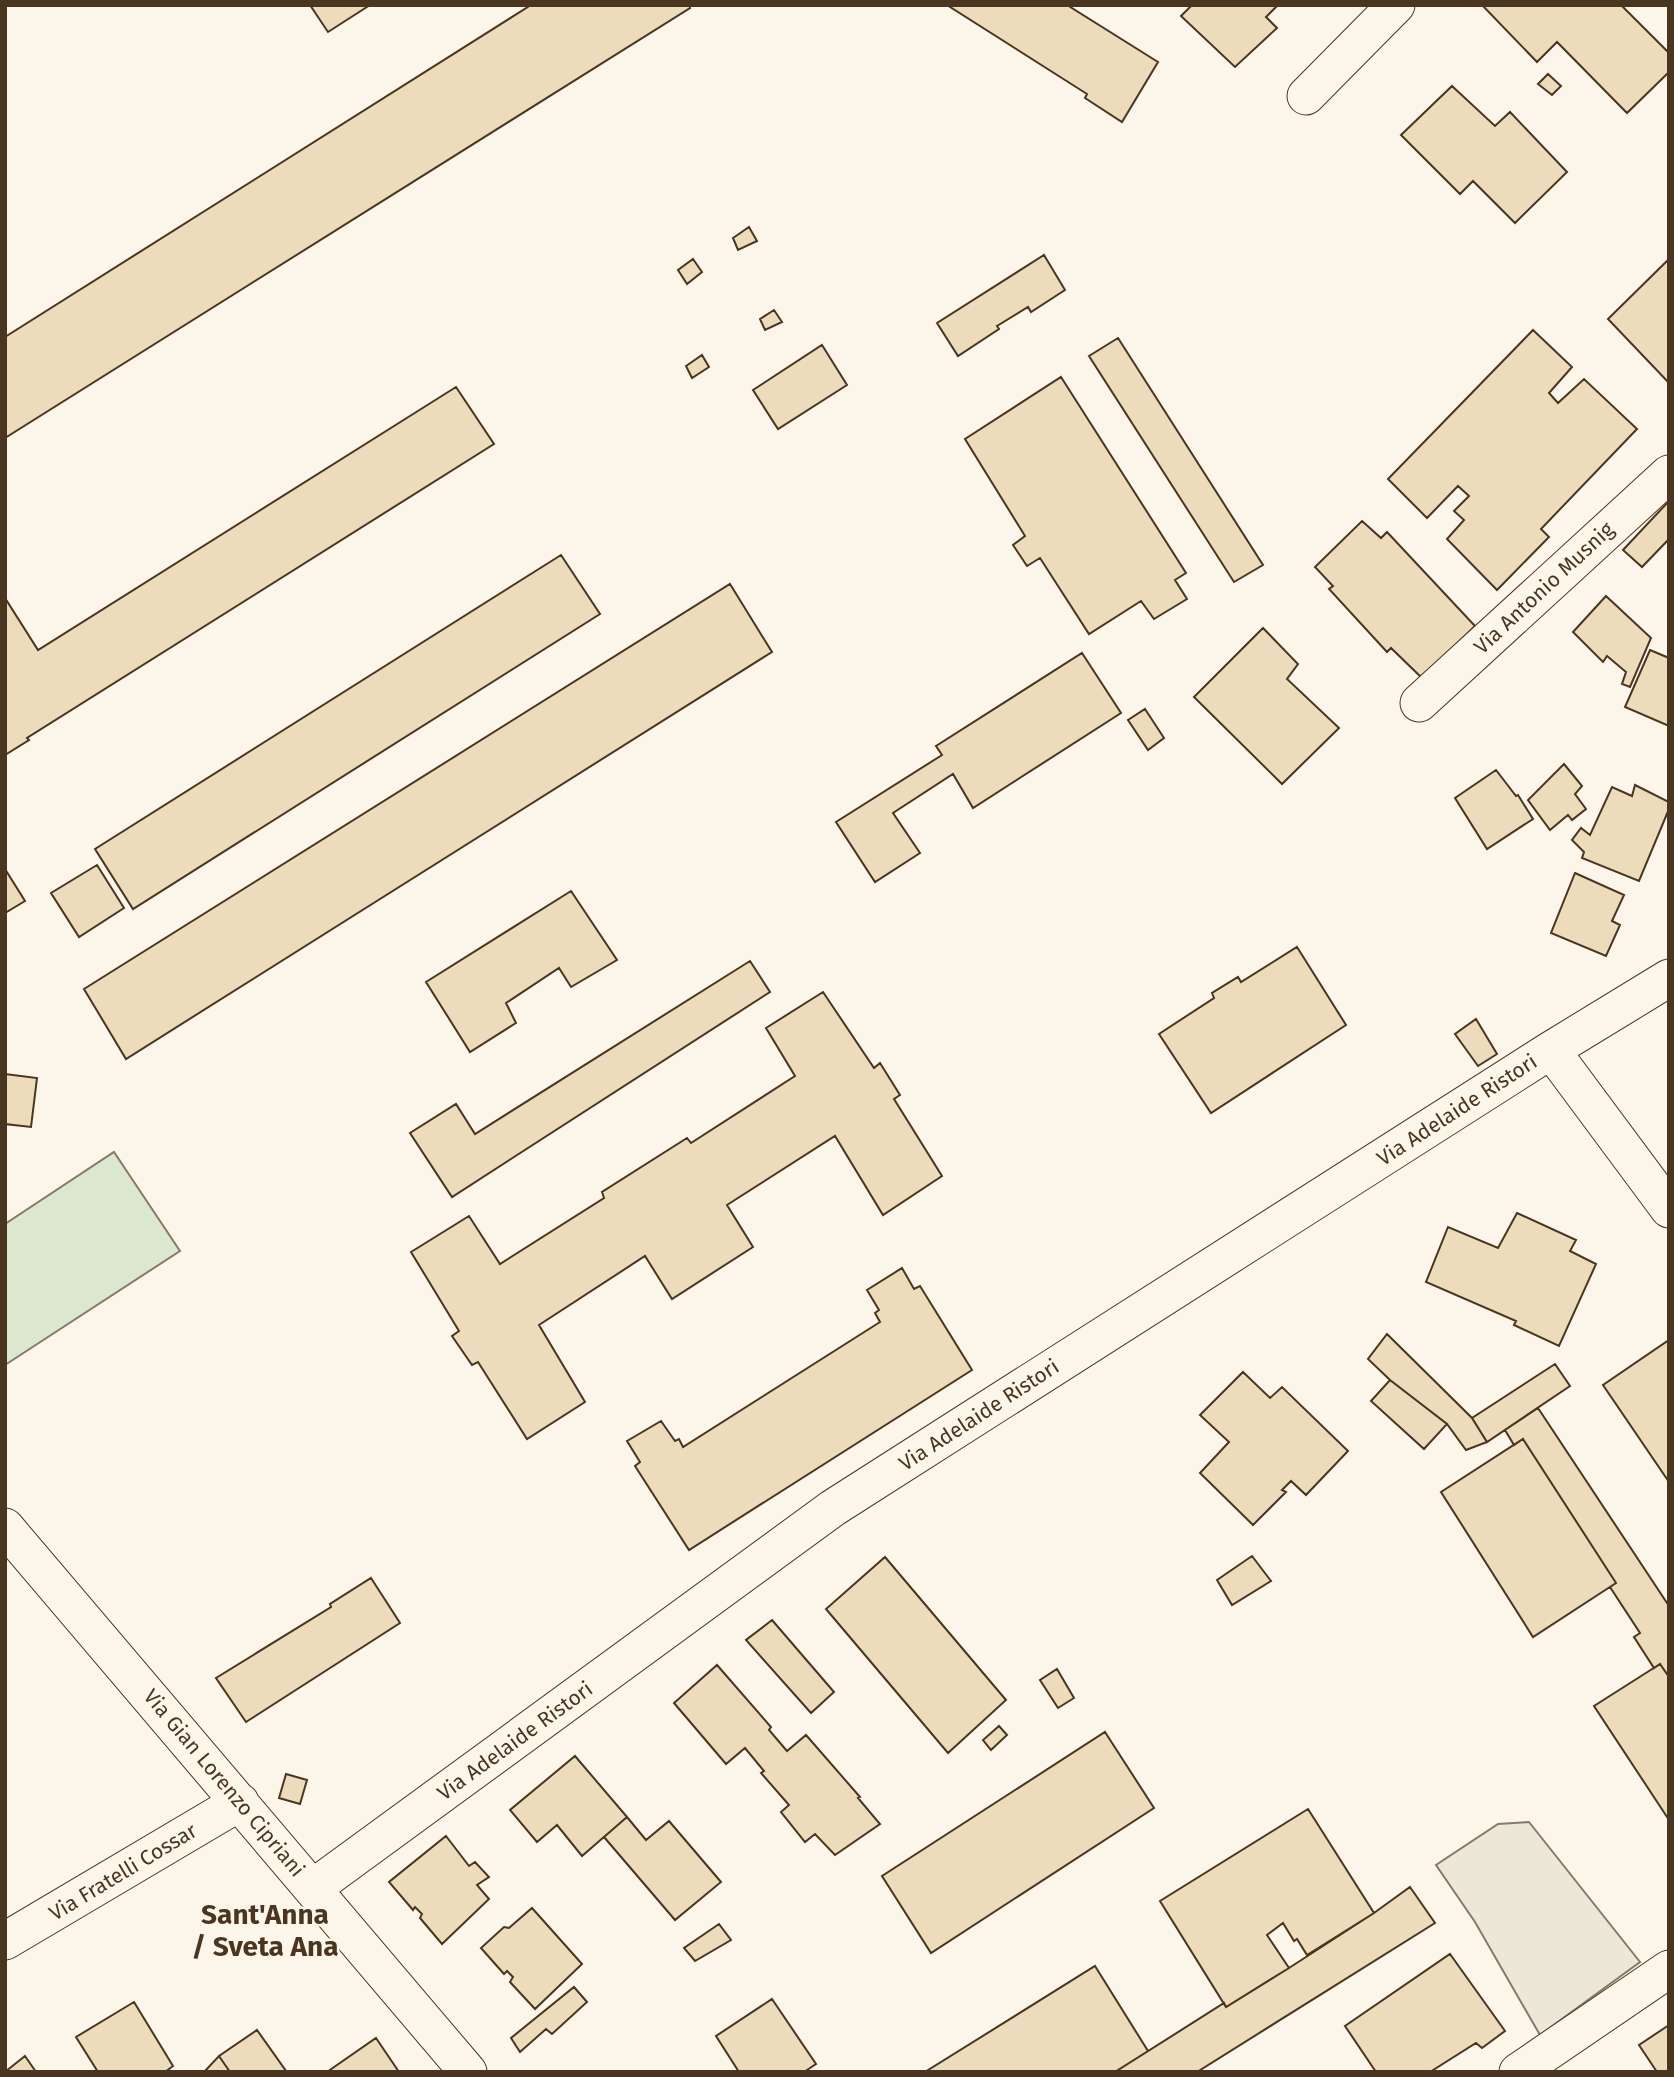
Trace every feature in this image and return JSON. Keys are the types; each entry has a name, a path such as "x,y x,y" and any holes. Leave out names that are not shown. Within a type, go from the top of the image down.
{"street":[{"path":"1306,96 1396,5"},
{"name":"Via Antonio Musnig","path":"1419,703 1669,474"},
{"name":"Via Adelaide Ristori","path":"313,1888 833,1508 1551,1050 1669,978"},
{"path":"1551,1050 1669,1209"},
{"name":"Via Gian Lorenzo Cipriani","path":"5,1527 468,2072"},
{"name":"Via Fratelli Cossar","path":"5,1941 240,1802"},
{"path":"1518,2072 1669,1969"}],"green space":[{"path":"114,1152 180,1251 5,1365 5,1224"}],"shaded area":[{"path":"1529,1822 1640,1962 1540,2035 1475,1922 1436,1865 1498,1824"}],"building":[{"path":"310,5 370,5 328,32"},
{"path":"531,5 689,5 690,8 5,438 5,337"},
{"path":"947,5 1067,5 1158,62 1122,122 1085,98 1087,94"},
{"path":"1192,5 1278,5 1266,17 1277,28 1235,67 1181,16"},
{"path":"1482,5 1621,5 1669,53 1669,72 1627,113 1557,42 1537,62"},
{"path":"1548,74 1561,86 1552,95 1538,84"},
{"path":"1452,86 1495,126 1510,112 1567,172 1515,223 1473,181 1460,194 1401,135"},
{"path":"749,227 757,241 738,250 733,238"},
{"path":"1044,255 1065,290 1031,312 1028,307 997,326 999,329 958,356 937,323"},
{"path":"693,259 702,272 687,284 678,270"},
{"path":"1669,259 1669,383 1608,319"},
{"path":"774,310 782,322 765,330 760,319"},
{"path":"1533,330 1572,367 1549,393 1558,403 1584,379 1637,429 1541,529 1549,537 1497,590 1447,539 1464,520 1454,511 1469,496 1458,486 1427,518 1388,479"},
{"path":"1118,338 1263,565 1234,582 1089,356"},
{"path":"822,345 847,385 778,429 753,390"},
{"path":"702,355 709,367 692,378 686,366"},
{"path":"1061,377 1186,573 1175,580 1187,599 1154,619 1141,601 1089,634 1040,558 1027,566 1013,545 1025,536 965,439"},
{"path":"456,387 494,444 27,738 29,740 5,755 5,598 38,650"},
{"path":"1669,501 1669,539 1642,567 1623,550"},
{"path":"1362,521 1381,538 1387,532 1475,626 1422,678 1391,648 1387,652 1329,589 1333,586 1315,567"},
{"path":"561,555 600,614 133,909 95,849"},
{"path":"730,584 772,652 126,1059 84,989"},
{"path":"1606,596 1651,638 1630,687 1622,684 1626,672 1607,656 1603,662 1573,632"},
{"path":"1263,628 1298,664 1287,679 1339,728 1282,784 1194,697"},
{"path":"1650,650 1669,658 1669,726 1625,707"},
{"path":"1082,653 1121,713 973,808 953,774 893,813 920,853 875,882 836,822 942,755 936,746"},
{"path":"1145,709 1164,738 1148,750 1128,720"},
{"path":"1564,764 1582,786 1575,794 1586,809 1572,820 1568,815 1550,830 1528,800"},
{"path":"1496,770 1516,796 1518,795 1533,819 1487,849 1455,798"},
{"path":"1635,785 1669,802 1669,809 1639,881 1582,858 1584,852 1572,840 1581,828 1590,835 1612,787 1632,796"},
{"path":"97,865 124,908 79,937 51,893"},
{"path":"5,869 25,901 5,913"},
{"path":"1575,873 1624,895 1612,921 1620,925 1606,956 1551,933"},
{"path":"571,891 617,960 571,987 559,968 506,1003 516,1023 470,1052 426,982"},
{"path":"1297,947 1346,1025 1211,1113 1159,1034 1214,998 1212,993 1238,977 1241,982"},
{"path":"750,961 770,992 452,1197 410,1133 456,1104 475,1134"},
{"path":"823,992 874,1068 880,1063 900,1095 894,1099 942,1176 883,1215 835,1136 727,1205 753,1247 672,1299 645,1256 539,1325 585,1402 527,1439 478,1362 472,1365 452,1336 459,1331 411,1252 469,1216 500,1264 604,1198 602,1192 687,1138 691,1143 795,1076 766,1028"},
{"path":"1476,1019 1497,1054 1478,1066 1455,1034"},
{"path":"5,1074 37,1078 31,1127 5,1124"},
{"path":"1517,1213 1576,1240 1570,1251 1596,1264 1559,1346 1514,1325 1516,1321 1426,1282 1448,1227 1498,1248"},
{"path":"902,1268 914,1289 920,1286 972,1370 689,1550 635,1466 640,1462 627,1441 661,1421 675,1441 679,1439 683,1447 880,1322 875,1313 879,1310 867,1290"},
{"path":"1387,1334 1472,1418 1487,1442 1466,1450 1447,1424 1390,1380 1368,1359"},
{"path":"1669,1340 1669,1482 1603,1385"},
{"path":"1555,1364 1570,1386 1487,1442 1472,1418"},
{"path":"1243,1372 1270,1398 1282,1387 1348,1451 1306,1495 1291,1481 1282,1490 1286,1492 1253,1525 1200,1473 1229,1442 1200,1415"},
{"path":"1390,1380 1447,1424 1424,1449 1371,1401"},
{"path":"1538,1408 1669,1606 1669,1677 1660,1664 1654,1668 1634,1637 1640,1633 1610,1587 1616,1583 1523,1439 1514,1445 1505,1430"},
{"path":"1523,1439 1616,1583 1533,1637 1441,1492"},
{"path":"1252,1556 1271,1581 1232,1605 1217,1580"},
{"path":"885,1557 1006,1700 948,1753 826,1609"},
{"path":"371,1578 400,1623 246,1722 216,1678 331,1607 330,1604"},
{"path":"772,1620 834,1692 811,1713 746,1640"},
{"path":"1660,1664 1669,1677 1669,1820 1594,1706"},
{"path":"717,1665 771,1727 769,1730 787,1751 806,1735 880,1824 835,1855 815,1834 805,1842 781,1812 789,1805 761,1773 764,1771 745,1748 726,1764 674,1703"},
{"path":"1057,1669 1074,1698 1058,1708 1040,1680"},
{"path":"999,1726 1007,1735 991,1750 983,1740"},
{"path":"1105,1732 1154,1808 931,1953 882,1876"},
{"path":"575,1756 627,1817 582,1856 557,1825 537,1842 510,1810"},
{"path":"286,1774 307,1780 300,1804 279,1798"},
{"path":"1308,1809 1374,1913 1307,1955 1283,1923 1267,1935 1289,1968 1226,2007 1160,1901"},
{"path":"627,1817 646,1840 669,1821 721,1882 675,1920 604,1837"},
{"path":"446,1836 469,1866 475,1862 489,1877 477,1885 489,1899 442,1944 420,1918 422,1914 415,1907 413,1910 389,1882"},
{"path":"1410,1887 1435,1923 1197,2072 1115,2072 1224,2003 1226,2007 1289,1968"},
{"path":"532,1908 582,1964 535,2009 510,1982 513,1977 507,1971 504,1974 481,1948 504,1927 509,1928"},
{"path":"719,1924 731,1940 695,1961 684,1948"},
{"path":"1450,1954 1505,2031 1482,2048 1476,2043 1430,2072 1376,2072 1345,2026"},
{"path":"1095,1966 1148,2051 1115,2072 925,2072"},
{"path":"574,1987 587,2002 552,2034 546,2029 520,2052 511,2038"},
{"path":"772,1999 816,2064 804,2072 739,2072 716,2036"},
{"path":"134,2002 173,2066 165,2072 98,2072 76,2037"},
{"path":"1669,2025 1669,2072 1657,2072 1639,2045"},
{"path":"257,2030 286,2071 230,2072 219,2056"},
{"path":"376,2038 399,2072 327,2072"},
{"path":"25,2056 36,2072 5,2072"},
{"path":"219,2056 230,2072 204,2072"}],"district":[{"name":"Sant'Anna / Sveta Ana","path":"265,1930"}]}
